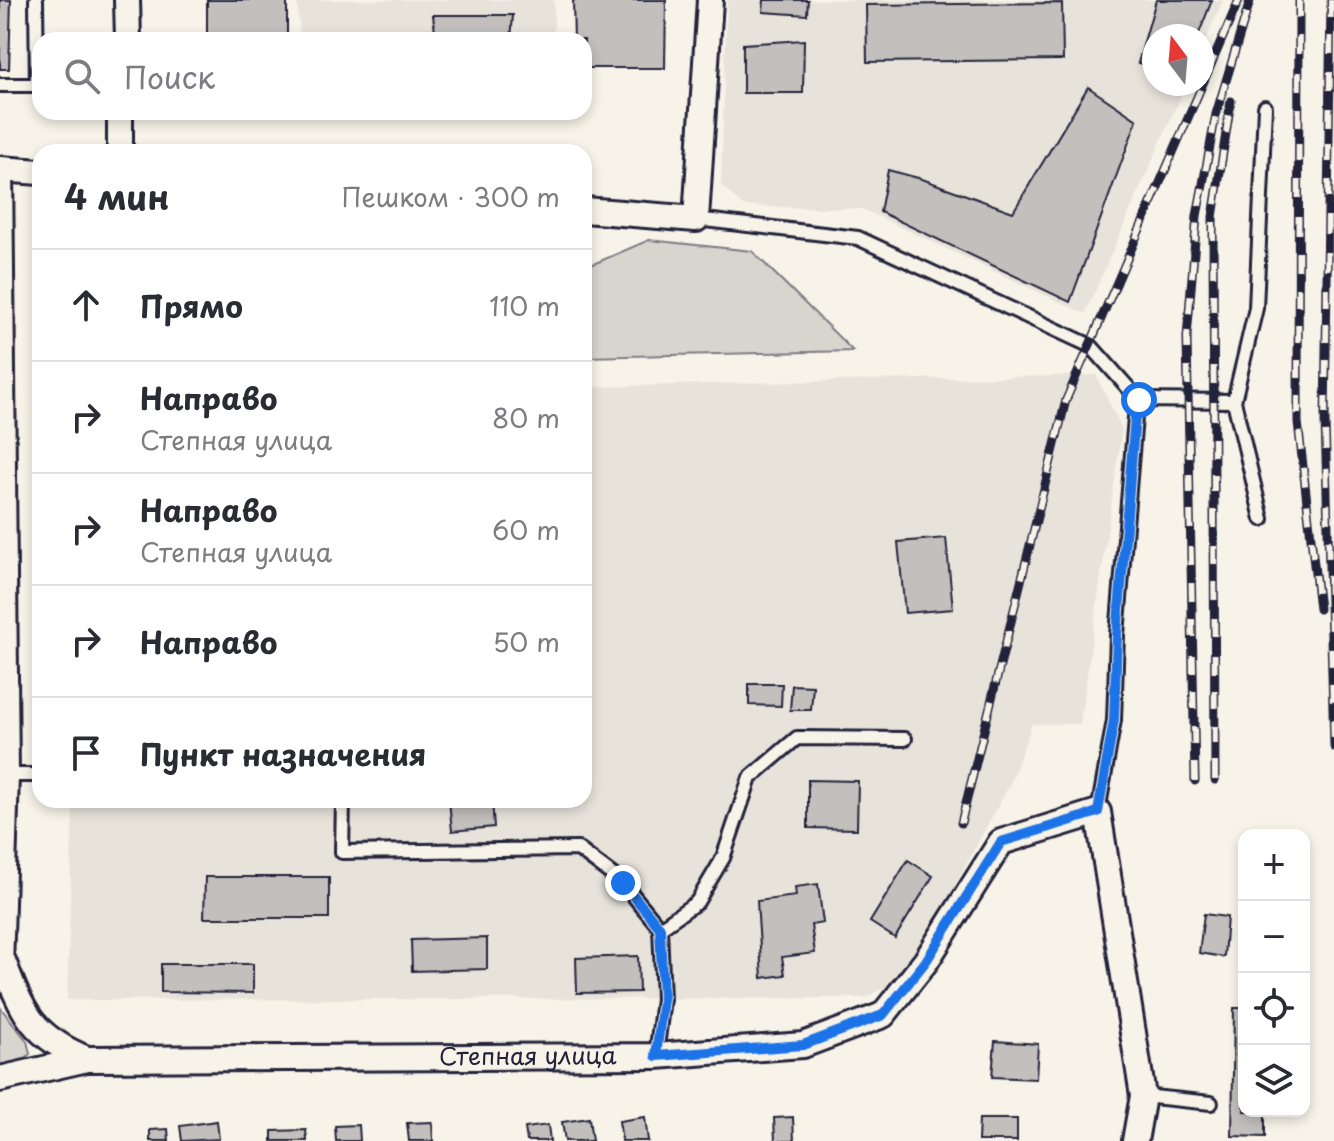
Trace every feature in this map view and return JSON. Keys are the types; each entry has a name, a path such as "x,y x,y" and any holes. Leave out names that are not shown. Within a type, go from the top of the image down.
{"street":[{"path":"127,0 128,32"},
{"path":"592,211 696,219 710,0"},
{"path":"120,120 120,144"},
{"path":"32,171 0,169 6,775 1,964 21,1010 54,1046 87,1059"},
{"path":"1098,812 1143,1096 1135,1141"},
{"name":"Степная улица","path":"0,1079 87,1059 656,1056 803,1045 883,1015 926,961 1001,842 1098,812"}],"lane":[{"path":"36,0 36,32"},
{"path":"0,85 32,85"},
{"path":"1262,519 1234,401 1256,308 1265,107"},
{"path":"696,219 858,238 1091,346 1139,400 1234,401"},
{"path":"1098,812 1114,720 1118,619 1139,400"},
{"path":"660,928 697,902 723,858 750,778 797,738 905,739"},
{"path":"6,775 32,775"},
{"path":"343,808 342,852 578,849 623,883 660,928 663,999 656,1056"},
{"path":"1143,1096 1211,1103"}],"shaded area":[{"path":"297,0 554,0 554,32 299,32"},
{"path":"727,0 1223,0 1212,24 1142,24 1142,96 1181,96 1085,314 862,209 743,206 721,185"},
{"path":"649,240 752,251 853,351 592,357 592,265"},
{"path":"1096,375 1122,429 1080,724 1032,724 1010,784 906,975 865,998 67,1000 73,808 592,808 592,387"},
{"path":"0,1007 27,1041 30,1054 17,1066 0,1071"}],"building":[{"path":"0,0 11,0 9,69 0,69"},
{"path":"207,0 287,0 287,32 207,32"},
{"path":"573,0 666,0 665,68 592,68 592,32 574,32"},
{"path":"764,0 808,0 807,15 763,12"},
{"path":"1156,0 1212,0 1203,24 1149,24"},
{"path":"1062,3 1063,60 867,62 866,5"},
{"path":"433,15 513,15 512,32 435,32"},
{"path":"804,40 803,93 743,93 743,44"},
{"path":"1088,87 1137,120 1070,302 880,212 888,170 1013,212"},
{"path":"946,538 953,609 905,613 898,542"},
{"path":"749,684 782,684 781,706 749,705"},
{"path":"792,685 813,686 811,710 790,710"},
{"path":"808,780 858,781 857,829 808,828"},
{"path":"450,808 493,808 494,827 452,831"},
{"path":"908,860 933,876 895,938 870,922"},
{"path":"205,877 329,877 329,918 204,918"},
{"path":"818,884 823,923 811,925 815,953 782,957 785,975 762,978 757,901 796,896 795,887"},
{"path":"1204,914 1227,917 1224,957 1199,953"},
{"path":"487,938 487,969 412,971 411,940"},
{"path":"638,956 639,992 577,993 576,958"},
{"path":"161,964 253,964 253,993 161,992"},
{"path":"1234,1008 1238,1008 1238,1117 1265,1117 1265,1137 1232,1136"},
{"path":"995,1041 1038,1044 1036,1079 992,1077"},
{"path":"645,1117 648,1141 622,1141 619,1121"},
{"path":"793,1117 794,1141 775,1141 774,1118"},
{"path":"589,1118 592,1141 565,1141 562,1122"},
{"path":"979,1119 1017,1119 1017,1141 978,1141"},
{"path":"217,1121 219,1139 182,1141 180,1126"},
{"path":"432,1122 433,1141 409,1141 407,1123"},
{"path":"359,1125 360,1141 336,1141 335,1126"},
{"path":"548,1125 550,1141 527,1141 525,1128"},
{"path":"168,1129 169,1141 150,1141 150,1130"},
{"path":"306,1130 307,1141 272,1141 272,1131"}],"railway":[{"path":"961,823 1066,400 1239,0"},
{"path":"1299,0 1298,422 1319,609"},
{"path":"1331,0 1325,420 1334,747"},
{"path":"1195,781 1187,337 1197,216 1216,114 1250,1"},
{"path":"1215,780 1213,217 1231,101"}],"route":[{"path":"623,883 660,928 663,999 656,1056 803,1045 883,1015 926,961 1001,842 1098,812 1114,720 1117,635 1139,400"}]}
